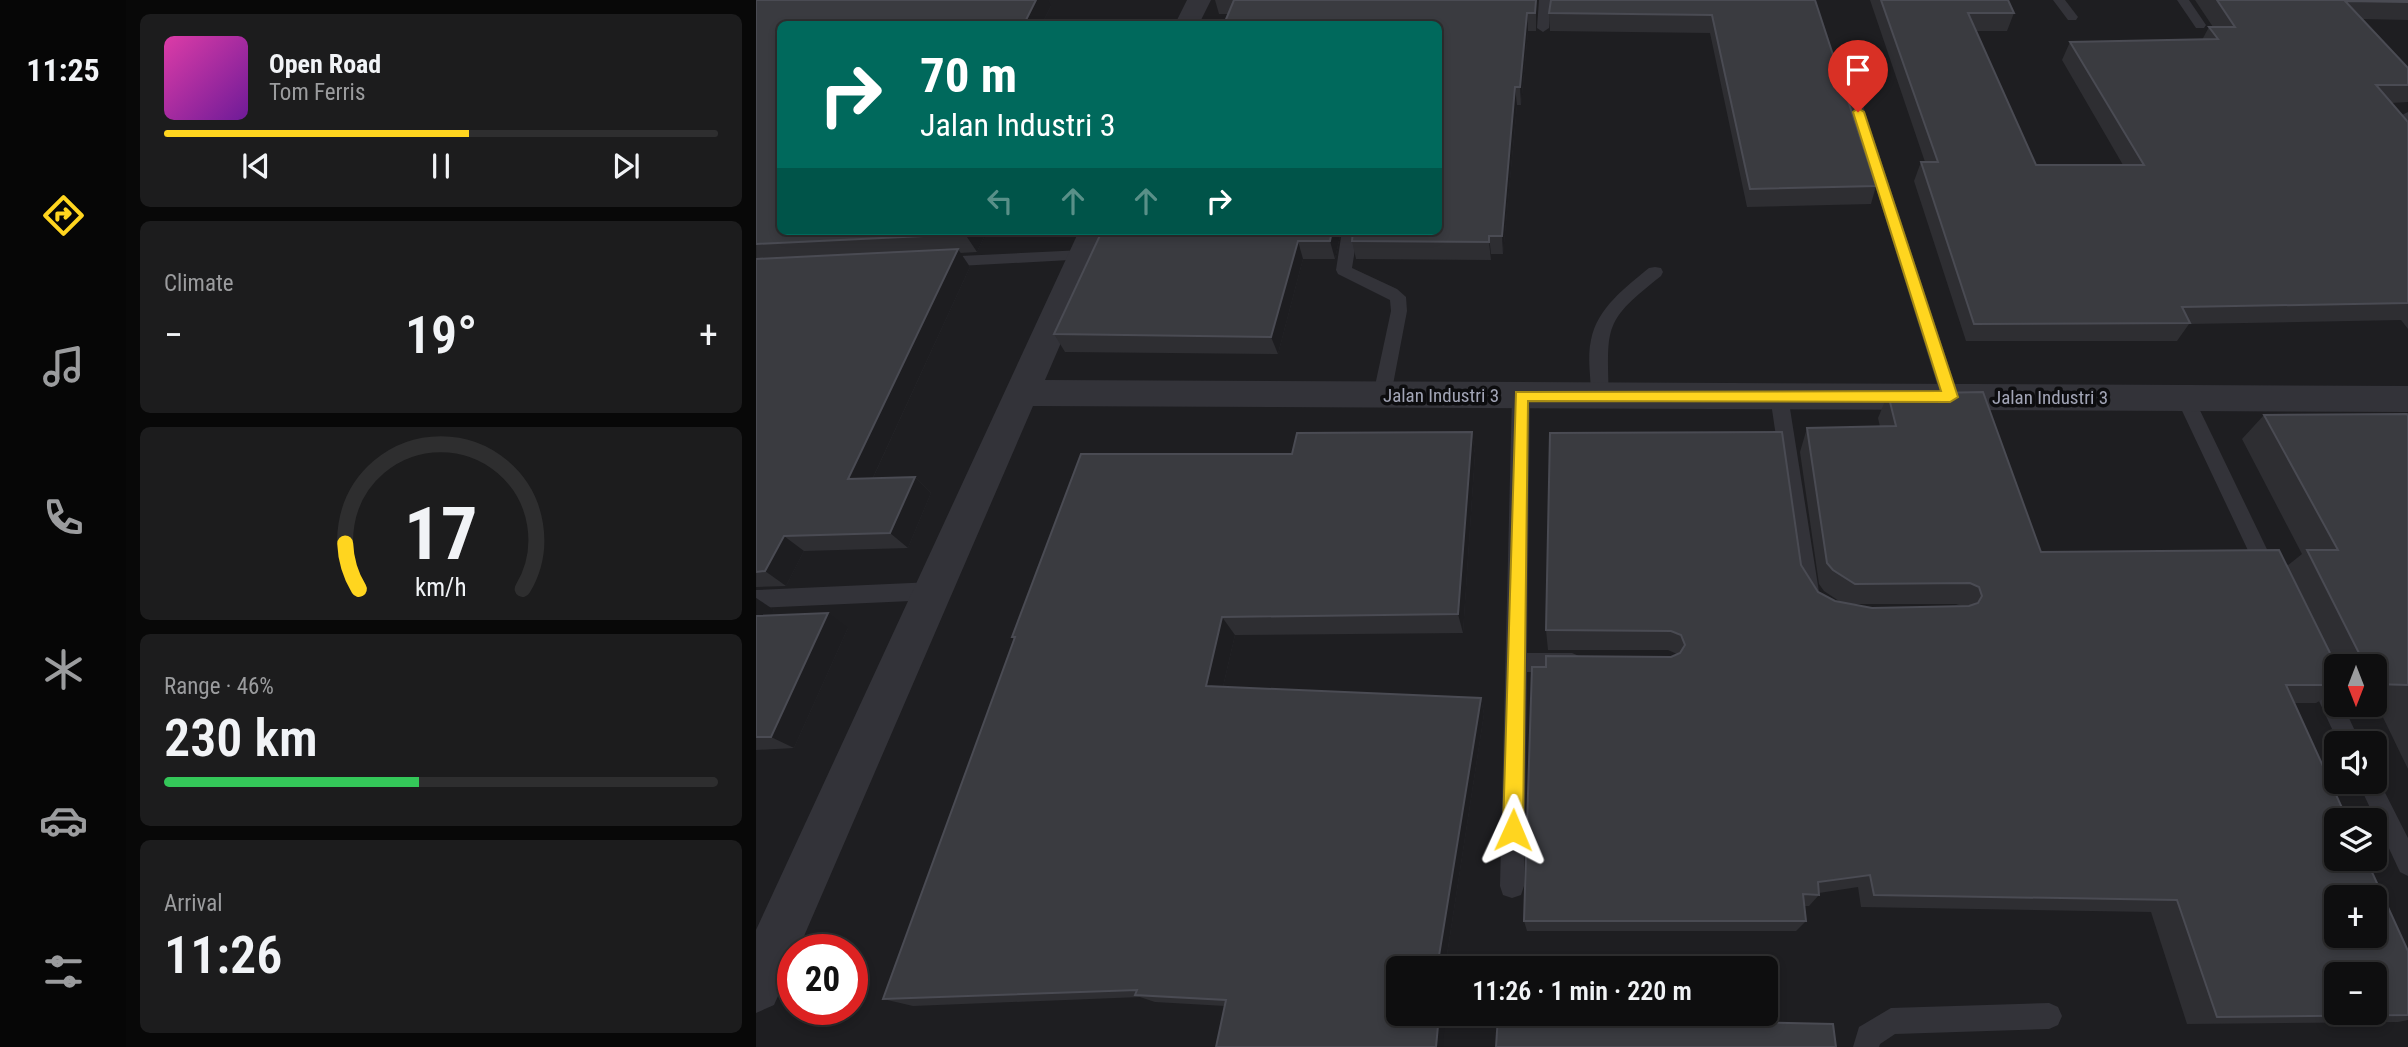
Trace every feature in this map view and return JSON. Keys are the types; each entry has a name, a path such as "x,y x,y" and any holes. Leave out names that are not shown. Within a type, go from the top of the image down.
{"street":[{"path":"1188,21 1199,0"},
{"path":"756,987 1088,243"},
{"name":"Jalan Industri 3","path":"1020,393 2408,399"}],"lane":[{"path":"1543,28 1545,0"},
{"path":"2059,0 2072,17"},
{"path":"2183,0 2200,25"},
{"path":"1842,60 1950,397"},
{"path":"1349,235 1344,270 1384,287 1398,297 1399,311 1382,394"},
{"path":"919,262 1088,243"},
{"path":"1600,396 1600,337 1614,311 1633,289 1655,272"},
{"path":"1512,886 1521,396"},
{"path":"1779,396 1806,586 1813,600 1820,606"},
{"path":"2185,398 2279,596"},
{"path":"756,599 933,591"},
{"path":"2309,657 2344,731"},
{"path":"1516,662 1599,663"},
{"path":"2375,794 2408,864"},
{"path":"1866,1047 1868,1036 1891,1021 2049,1016"}],"shaded area":[{"path":"756,0 2408,0 2408,1047 756,1047"}],"building":[{"path":"756,0 1036,0 1026,21 777,21 777,235 944,235 756,244"},
{"path":"1234,0 1536,0 1535,13 1527,13 1520,87 1515,87 1502,236 1489,236 1489,242 1352,241 1353,235 1442,235 1442,21 1225,21"},
{"path":"1551,0 1815,0 1876,186 1750,189 1712,15 1549,13"},
{"path":"1881,0 2008,0 2014,13 1968,13 2036,165 2144,165 2070,42 2218,39 2209,27 2235,27 2217,0 2408,0 2345,1 2408,68 2408,85 2376,85 2408,122 2408,303 2182,307 2190,323 1974,324 1921,162 1938,162"},
{"path":"1100,235 1331,235 1330,241 1298,241 1271,337 1054,334"},
{"path":"958,249 848,479 915,477 890,533 784,536 765,571 756,572 756,259"},
{"path":"1983,392 2041,552 2279,550 2331,654 2324,654 2324,685 2286,685 2324,768 2324,794 2336,794 2342,808 2324,808 2324,871 2371,871 2378,885 2324,885 2324,948 2387,948 2387,905 2408,951 2408,1015 2387,1015 2387,962 2324,962 2324,1016 2217,1017 2177,900 1874,895 1870,875 1818,882 1819,895 1803,894 1806,921 1524,921 1532,667 1546,667 1546,656 1671,657 1680,653 1685,645 1681,635 1671,631 1546,630 1550,433 1782,432 1801,565 1818,592 1835,601 1872,608 1969,606 1978,603 1982,596 1979,587 1970,583 1855,584 1827,563 1807,428 1896,426 1888,394"},
{"path":"2407,414 2408,685 2387,684 2387,654 2359,654 2307,550 2338,550 2264,415"},
{"path":"1472,432 1458,614 1222,617 1206,686 1481,698 1439,956 1386,956 1386,1026 1438,1026 1436,1047 1216,1047 1226,1000 1135,995 1137,990 883,999 1015,637 1012,637 1081,454 1292,454 1297,433"},
{"path":"828,613 771,737 756,737 756,616"},
{"path":"1778,1023 1833,1024 1836,1047 1496,1047 1497,1026 1778,1026"}],"route":[{"path":"1513,830 1521,396 1950,397 1858,112"}]}
